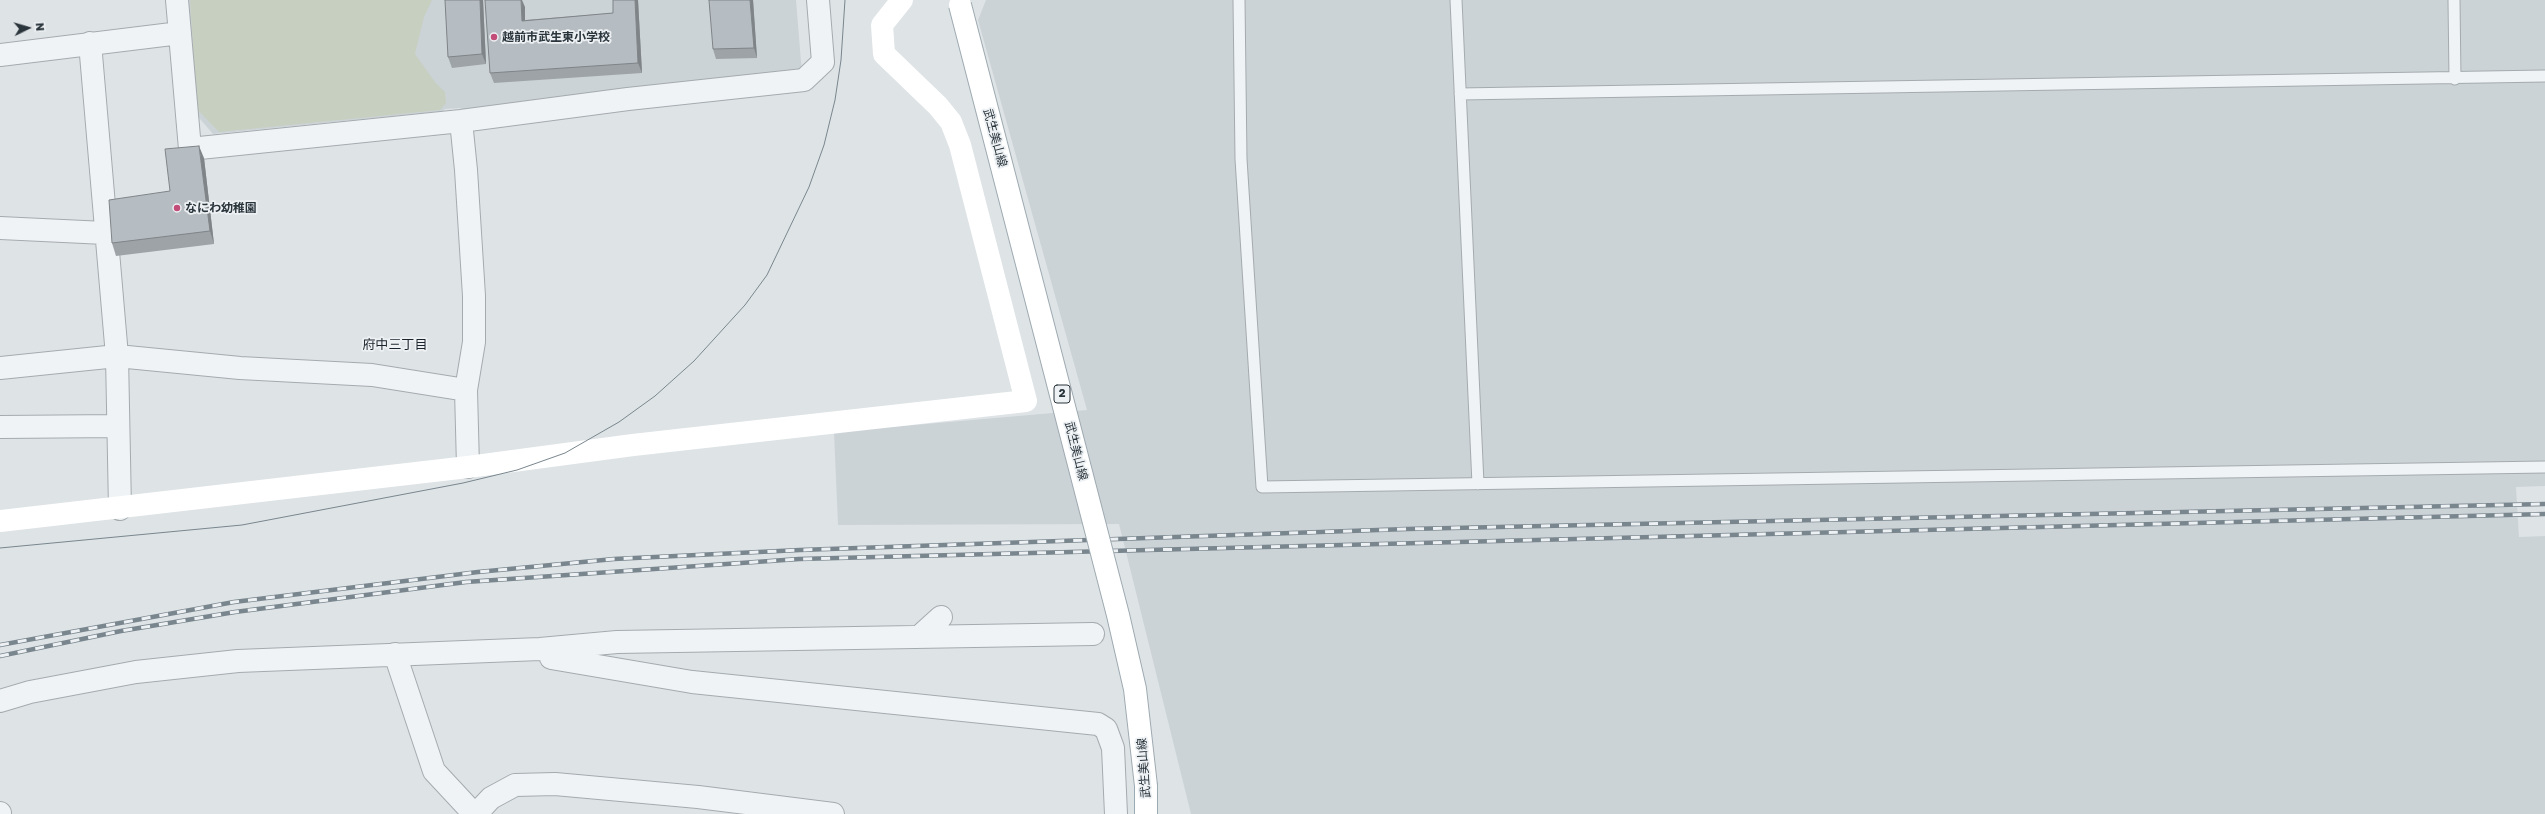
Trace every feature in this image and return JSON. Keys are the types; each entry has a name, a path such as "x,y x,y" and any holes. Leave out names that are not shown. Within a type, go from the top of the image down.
{"street":[{"path":"177,0 190,149 461,121 628,99 804,80 823,62 818,0"},
{"path":"0,521 468,467 633,445 1026,401 960,146 952,122 938,106 884,54 882,25 902,0"},
{"name":"武生美山線","path":"960,2 1118,615 1135,689 1146,786 1146,814"},
{"path":"0,55 180,33"},
{"path":"90,43 105,233 117,356 120,508"},
{"path":"461,121 466,170 474,296 474,342 466,390 468,467"},
{"path":"0,228 105,233"},
{"path":"0,368 117,356 240,368 372,374 466,390"},
{"path":"0,427 118,426"},
{"path":"920,636 941,617"},
{"path":"0,701 90,680 198,664 551,648 617,642 1093,634"},
{"path":"551,648 551,658 692,682 1098,724 1106,729 1113,748 1116,814"},
{"path":"395,654 434,771 475,814 492,798 515,785 555,784 698,797 834,814"}],"lane":[{"path":"1239,0 1242,159 1262,487 2545,466"},
{"path":"1456,0 1478,484"},
{"path":"2454,0 2455,79"},
{"path":"1460,94 2455,79 2545,76"}],"shaded area":[{"name":"越前市武生東小学校","path":"186,0 796,0 802,74 461,114 461,108 445,109 443,111 213,134 194,112"},
{"path":"986,0 2545,0 2545,486 2516,487 2519,537 2545,536 2545,814 1191,814 1119,524 838,525 834,432 1087,410 978,20"}],"green space":[{"path":"190,0 432,0 424,17 415,54 435,82 445,92 446,103 440,110 219,132 197,109"}],"building":[{"path":"445,0 480,0 482,54 448,57"},
{"path":"485,0 521,0 522,21 613,13 613,0 635,0 638,63 490,73"},
{"path":"709,0 750,0 754,48 713,49"},
{"name":"なにわ幼稚園","path":"199,146 210,231 112,243 109,200 170,191 165,149"}],"tram line":[{"path":"0,548 242,525 463,483 517,470 565,453 619,422 655,396 694,361 745,305 767,275 809,187 824,145 835,100 841,60 845,0"}],"railway":[{"path":"0,645 234,602 478,572 614,559 800,550 1407,529 2545,504"},
{"path":"0,656 121,631 235,612 466,582 799,559 2545,514"}],"place":[{"name":"越前市武生東小学校","path":"494,37"},
{"name":"なにわ幼稚園","path":"177,208"}],"district":[{"name":"府中三丁目","path":"395,345"}]}
